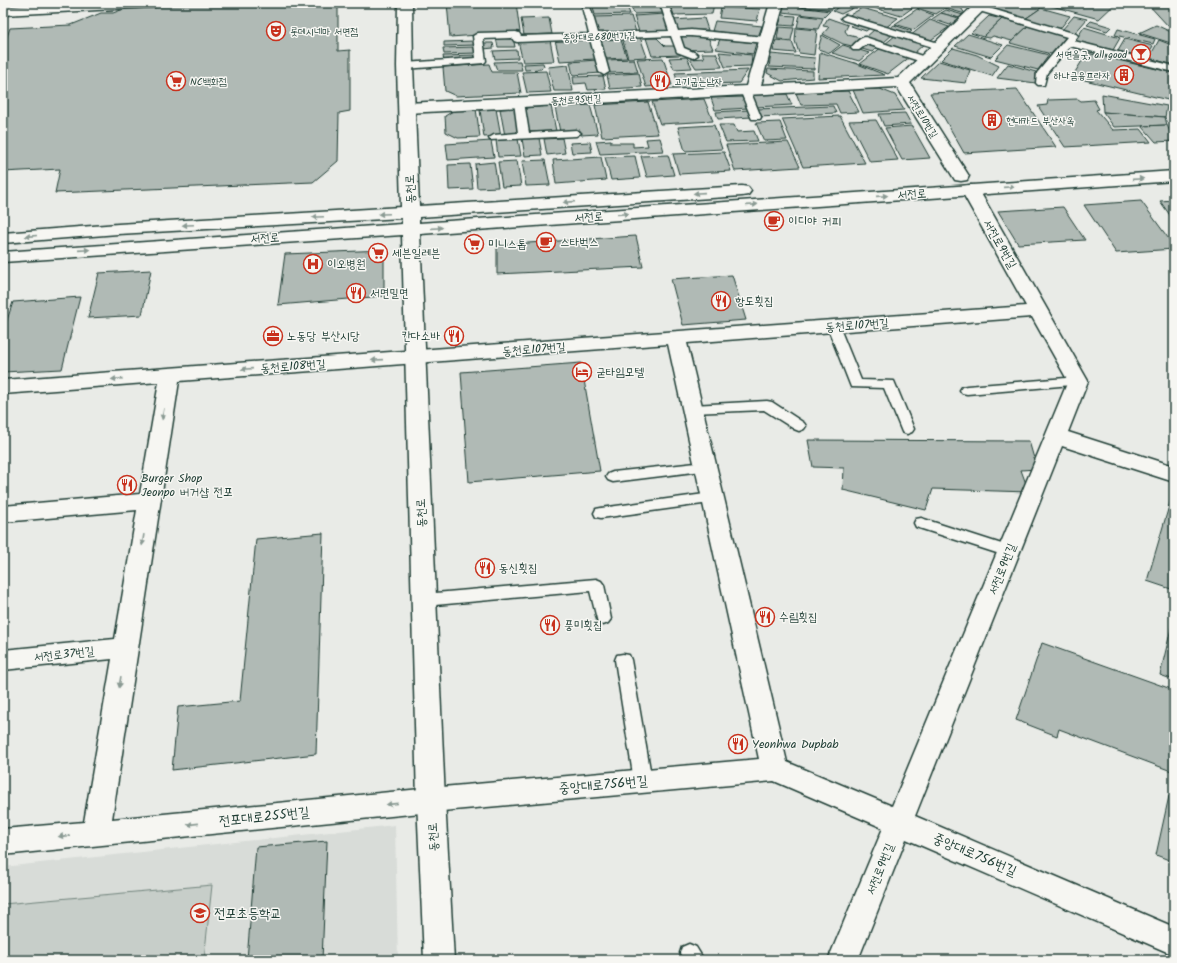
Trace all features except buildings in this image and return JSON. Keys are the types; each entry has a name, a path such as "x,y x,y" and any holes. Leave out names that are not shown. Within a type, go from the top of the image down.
{"street":[{"path":"3,11 153,3"},
{"name":"동천로","path":"405,3 405,66 431,800 439,960"},
{"path":"749,90 777,3"},
{"path":"961,3 981,6"},
{"name":"서전로10번길","path":"965,183 902,82 981,6"},
{"name":"동천로95번길","path":"407,108 902,82"},
{"name":"서전로","path":"3,256 411,221 965,183 1174,162"},
{"name":"서전로","path":"965,183 1174,176"},
{"name":"서전로9번길","path":"843,960 1078,382 965,183"},
{"name":"서전로","path":"3,238 118,229 411,221"},
{"path":"3,224 50,223 118,229"},
{"name":"동천로107번길","path":"416,357 1038,311"},
{"path":"676,338 775,769"},
{"name":"동천로108번길","path":"3,387 416,357"},
{"path":"96,833 170,375"},
{"path":"1056,436 1174,474"},
{"path":"3,514 149,501"},
{"name":"서전로37번길","path":"3,660 126,648"},
{"name":"중앙대로756번길","path":"431,800 775,769 899,821 1174,941"},
{"name":"전포대로255번길","path":"3,842 431,800"}],"lane":[{"path":"586,3 604,72"},
{"path":"664,3 680,50 693,55"},
{"path":"981,6 1073,36 1042,73 1041,84"},
{"path":"846,18 939,46"},
{"name":"중앙대로680번가길","path":"405,66 481,61 478,36 516,35 517,39 525,39 691,33 766,40"},
{"path":"856,48 865,40 925,60"},
{"path":"1067,42 1174,69"},
{"path":"749,90 756,117"},
{"path":"519,102 524,136"},
{"path":"494,138 524,136 566,139 576,134"},
{"path":"833,326 856,384 889,384 907,429"},
{"path":"967,390 1078,382"},
{"path":"692,409 767,405 799,426"},
{"path":"613,477 706,467"},
{"path":"602,513 712,498"},
{"path":"921,523 1009,552"},
{"path":"424,600 596,584 603,619"},
{"path":"623,660 643,781"}],"shaded area":[{"name":"전포초등학교","path":"395,825 398,960 3,960 3,867"},
{"path":"212,885 204,960 3,960 3,904"}],"place":[{"name":"롯데시네마 서면점","path":"276,31"},
{"name":"서면올굿, all good","path":"1141,54"},
{"name":"하나금융프라자","path":"1124,75"},
{"name":"NC백화점","path":"176,81"},
{"name":"고기굽는남자","path":"660,81"},
{"name":"현대카드 부산사옥","path":"992,120"},
{"name":"이디야 커피","path":"774,221"},
{"name":"스타벅스","path":"546,242"},
{"name":"미니스톱","path":"474,244"},
{"name":"세븐일레븐","path":"378,253"},
{"name":"이오병원","path":"313,264"},
{"name":"서면밀면","path":"356,293"},
{"name":"항도횟집","path":"721,301"},
{"name":"노동당 부산시당","path":"273,336"},
{"name":"칸다소바","path":"454,336"},
{"name":"굳타임모텔","path":"582,372"},
{"name":"Burger Shop Jeonpo 버거샵 전포","path":"127,485"},
{"name":"동신횟집","path":"485,568"},
{"name":"수림횟집","path":"765,617"},
{"name":"풍미횟집","path":"550,625"},
{"name":"Yeonhwa Dupbab","path":"738,744"},
{"name":"전포초등학교","path":"200,913"}]}
